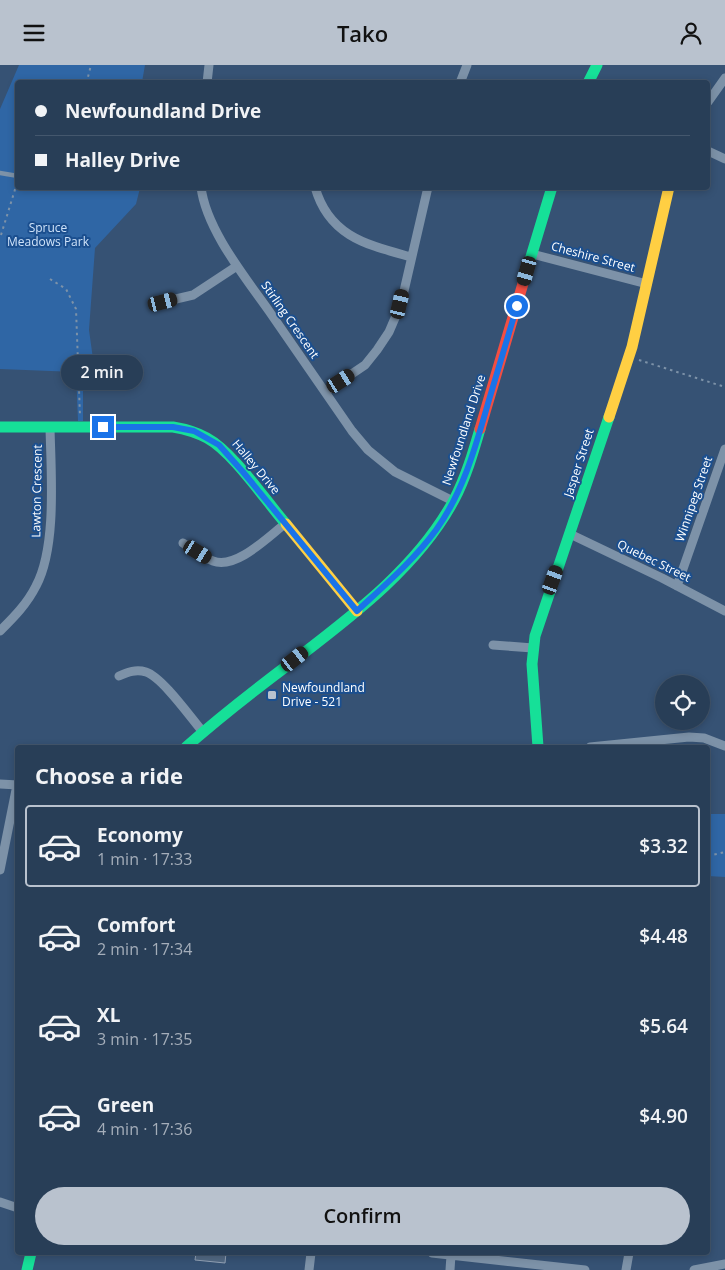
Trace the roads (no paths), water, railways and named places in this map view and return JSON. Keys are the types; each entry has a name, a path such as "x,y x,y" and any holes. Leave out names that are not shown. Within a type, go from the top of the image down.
{"street":[{"path":"207,80 209,65"},
{"path":"461,80 467,65"},
{"path":"590,80 597,65"},
{"path":"710,99 725,78"},
{"path":"710,152 725,159"},
{"name":"Stirling Crescent","path":"201,190 216,230 237,266 352,431 382,462 396,472 453,501"},
{"path":"316,190 328,214 344,231 365,244 411,257"},
{"path":"325,392 365,365 383,342 400,304 427,190"},
{"name":"Newfoundland Drive","path":"188,745 357,611 409,562 437,528 466,475 551,190"},
{"name":"Jasper Street","path":"538,745 533,648 535,636 632,347 668,190"},
{"name":"Cheshire Street","path":"532,254 647,285"},
{"path":"163,302 193,295 237,266"},
{"name":"Halley Drive","path":"0,427 173,427 194,431 219,445 286,523 357,611"},
{"name":"Lawton Crescent","path":"0,631 21,610 37,585 47,557 50,525 50,428"},
{"name":"Winnipeg Street","path":"677,585 725,449"},
{"path":"183,543 213,561 228,563 240,558 286,523"},
{"name":"Quebec Street","path":"570,534 677,585 725,611"},
{"path":"493,645 533,648"},
{"path":"119,676 137,671 150,673 164,685 203,732"},
{"path":"610,745 689,737 704,738 725,746"},
{"path":"0,783 15,785"},
{"path":"0,870 15,795"},
{"path":"0,1202 15,1207"},
{"path":"27,1270 31,1255"},
{"path":"309,1270 311,1255"},
{"path":"450,1270 451,1255 517,1257 585,1270"},
{"path":"626,1270 629,1255"},
{"path":"694,1270 725,1264"}],"lane":[{"path":"0,173 15,177"}],"place":[{"name":"Newfoundland Drive - 521","path":"272,695"}],"park label":[{"name":"Spruce Meadows Park","path":"48,235"}]}
